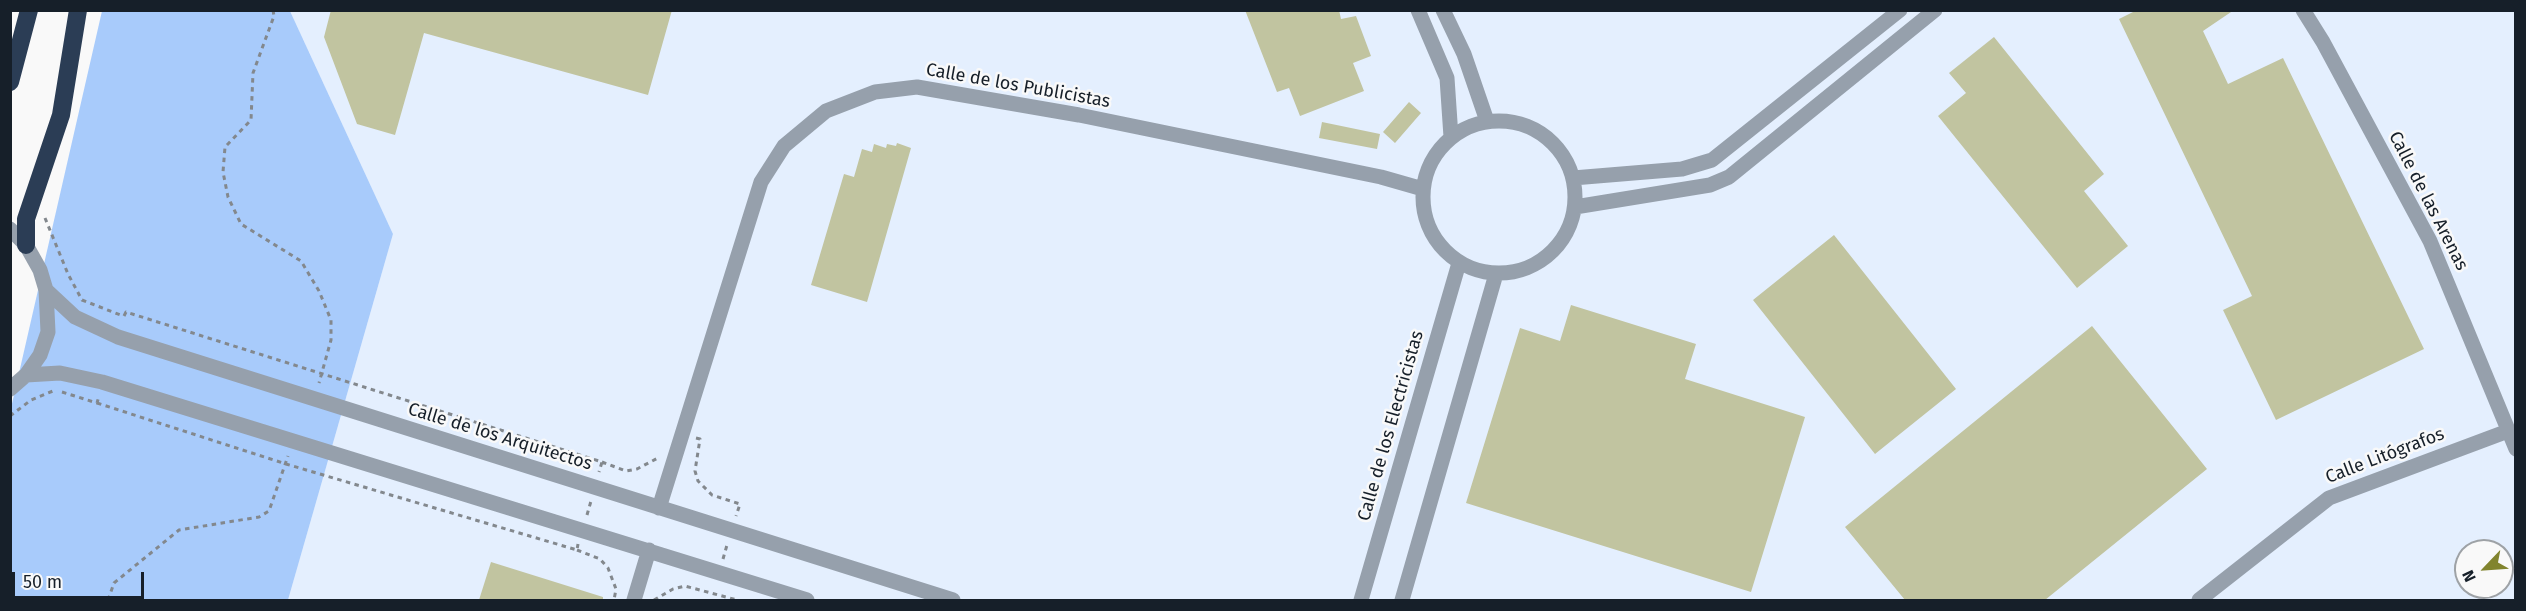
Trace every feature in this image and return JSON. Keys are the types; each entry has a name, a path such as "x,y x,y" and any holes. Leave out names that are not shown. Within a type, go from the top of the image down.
{"highway":[{"path":"10,82 29,10"},
{"path":"26,245 26,219 30,202 61,115 78,10"}],"street":[{"path":"1418,10 1447,78 1451,136"},
{"path":"1443,10 1464,54 1487,121"},
{"path":"1573,178 1682,169 1712,160 1900,10"},
{"path":"1575,207 1710,185 1729,177 1935,10"},
{"name":"Calle de las Arenas","path":"2303,10 2323,42 2430,241 2516,450"},
{"name":"Calle de los Publicistas","path":"659,507 761,182 784,146 826,111 875,92 917,87 1079,115 1382,177 1423,189"},
{"path":"1487,121 1509,121 1531,127 1550,140 1564,157 1573,178 1575,207 1569,229 1557,248 1539,263 1519,272 1496,274 1477,271 1459,263 1442,249 1430,231 1423,210 1423,189 1427,169 1437,151 1451,136 1468,126 1487,121"},
{"path":"10,229 26,245 40,270 46,290 48,332 40,355 26,375 10,389"},
{"name":"Calle de los Electricistas","path":"1361,600 1459,263"},
{"path":"1402,600 1496,274"},
{"name":"Calle de los Arquitectos","path":"46,290 75,316 118,337 953,600"},
{"path":"26,375 60,373 102,382 807,600"},
{"name":"Calle Litógrafos","path":"2199,600 2329,498 2508,431"},
{"path":"634,600 650,550"}],"path":[{"path":"273,10 274,16 253,73 251,120 225,147 223,172 228,197 242,224 301,261 319,291 331,320 331,340 314,399"},
{"path":"30,202 46,204 45,217 51,237 82,300 124,316"},
{"path":"118,337 126,312 626,471 637,470 659,457"},
{"path":"97,404 102,382"},
{"path":"10,416 31,400 55,390 285,464 577,550 600,559 608,568 616,589 614,600"},
{"path":"682,434 700,440 695,471 702,488 712,495 740,504 718,572"},
{"path":"108,600 114,583 179,530 259,517 269,511 292,441"},
{"path":"577,550 602,462"},
{"path":"654,600 672,589 685,586 738,600"}],"shaded area":[{"path":"102,11 290,11 393,234 288,600 11,600 11,408"},
{"path":"290,11 2515,11 2515,600 288,600 393,234"}],"building":[{"path":"331,10 672,10 648,95 424,33 395,135 357,124 324,37"},
{"path":"1245,10 1339,10 1341,19 1356,16 1371,56 1353,63 1364,91 1300,116 1289,88 1277,92"},
{"path":"2137,10 2234,10 2203,31 2228,84 2283,58 2424,349 2276,420 2223,310 2252,296 2119,19"},
{"path":"1994,37 2104,174 2084,191 2128,246 2077,288 1938,116 1966,93 1949,73"},
{"path":"1409,102 1421,113 1395,143 1383,132"},
{"path":"1322,122 1380,134 1377,149 1319,138"},
{"path":"897,143 911,148 867,302 811,285 844,174 854,177 862,149 872,152 874,144 886,148 887,144 896,146"},
{"path":"1834,235 1956,389 1875,454 1753,300"},
{"path":"1571,305 1696,344 1685,379 1805,417 1751,592 1466,503 1520,328 1560,341"},
{"path":"2092,326 2207,469 2045,600 1905,600 1845,527"},
{"path":"491,562 603,597 603,600 479,600"}]}
